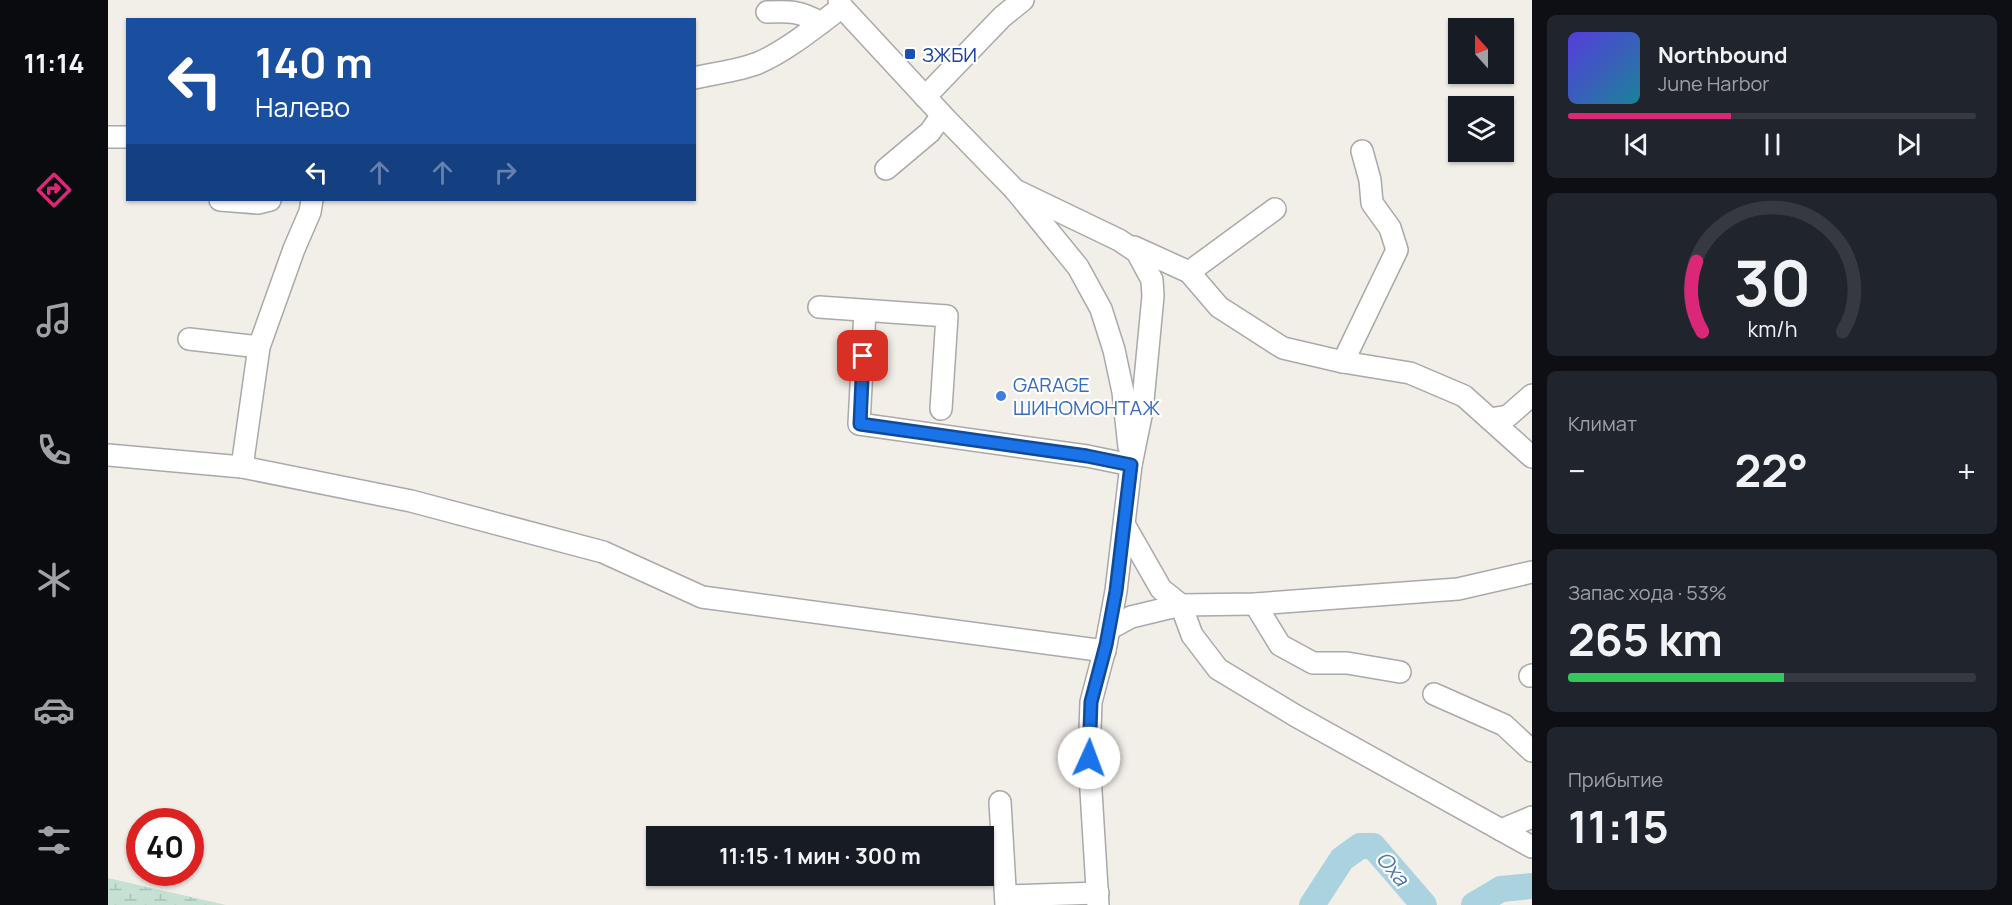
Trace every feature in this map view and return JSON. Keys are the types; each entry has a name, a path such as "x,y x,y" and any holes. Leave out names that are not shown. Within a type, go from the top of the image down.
{"street":[{"path":"925,96 1002,16 1023,0"},
{"path":"696,78 761,62 821,23 840,3 942,115 1015,190 1078,267 1101,309 1114,350 1123,392 1131,465"},
{"path":"767,12 801,13 821,23"},
{"path":"886,169 930,132 942,115"},
{"path":"108,137 126,137"},
{"path":"1343,362 1397,250 1390,228 1372,203 1370,180 1362,151"},
{"path":"1015,190 1189,272 1220,307 1283,348 1343,362 1410,373 1464,396 1532,457"},
{"path":"233,201 258,203 266,201"},
{"path":"242,467 259,347 294,249 310,212 312,201"},
{"path":"1189,272 1275,208"},
{"path":"1000,802 1006,901 1098,899 1089,747 1091,702 1105,651 1125,526 1131,465 1142,411 1153,288 1152,280 1137,252 1119,240"},
{"path":"819,307 947,315 941,409"},
{"path":"865,311 860,424 1087,456 1131,465"},
{"path":"189,339 259,347"},
{"path":"1490,419 1508,416 1532,395"},
{"path":"108,455 242,467 411,501 603,552 702,597 1105,651"},
{"path":"1125,526 1161,589 1182,605 1192,634 1218,669 1296,716 1532,848"},
{"path":"1109,630 1131,617 1182,605 1255,604 1458,589 1532,572"},
{"path":"1255,604 1280,645 1313,663 1347,663 1400,672"},
{"path":"1434,694 1504,726 1532,751"},
{"path":"1501,830 1532,817"}],"green space":[{"path":"108,878 126,882 126,886 143,886 226,905 108,905"}],"waterway":[{"name":"Оха","path":"1312,905 1342,859 1360,846 1373,846 1424,905"},
{"name":"Оха","path":"1474,905 1501,889 1532,886"}],"place":[{"name":"ЗЖБИ","path":"910,54"},
{"name":"GARAGE ШИНОМОНТАЖ","path":"1001,396"}],"route":[{"path":"863,356 860,424 1087,456 1131,465 1116,591 1106,645 1091,702 1089,758"}]}
